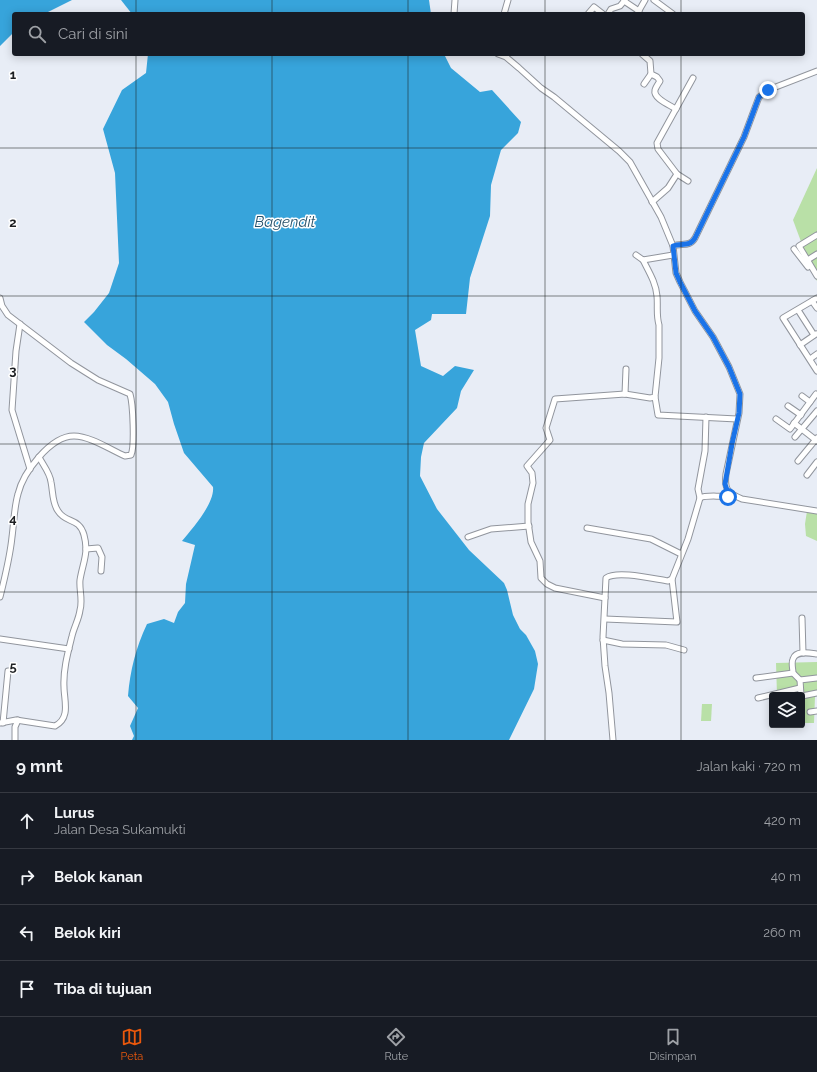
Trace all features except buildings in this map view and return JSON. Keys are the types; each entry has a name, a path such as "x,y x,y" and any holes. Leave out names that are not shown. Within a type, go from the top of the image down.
{"street":[{"path":"454,12 455,0"},
{"path":"505,12 508,0"},
{"path":"609,12 611,9 618,8 624,1 638,12 646,0"},
{"path":"654,0 670,12"},
{"path":"590,12 594,7 600,12"},
{"path":"503,56 519,68 540,88 554,97 619,151 630,162 661,217 673,246 676,273 680,282 695,311 713,337 740,394 740,404 726,474 725,484 727,490 733,495 742,499 817,511"},
{"path":"644,56 651,63 651,74 644,84"},
{"path":"673,246 679,244 688,245 693,242 744,137 759,97 768,90 816,73"},
{"path":"651,74 657,77 660,81 655,89 656,96 676,109"},
{"path":"688,181 671,168 657,146 693,78"},
{"path":"652,202 668,188 677,174"},
{"path":"788,252 817,235"},
{"path":"796,248 816,276"},
{"path":"806,262 817,254"},
{"path":"636,255 643,260 653,279 657,294 659,352 655,397 658,414 737,419"},
{"path":"643,260 673,255"},
{"path":"0,298 8,315 71,363 98,380 127,392 131,396 133,445 130,455 125,456 98,443 75,436 66,437 53,443 39,457 30,469 18,492 13,520 10,552 0,597"},
{"path":"817,308 815,300 783,318 817,371"},
{"path":"798,310 816,334 800,345"},
{"path":"20,324 16,352 12,410 30,469"},
{"path":"810,359 817,354"},
{"path":"626,369 626,394"},
{"path":"605,598 555,588 546,584 541,578 540,561 531,542 529,526 527,507 534,483 532,473 527,466 550,439 546,428 553,401 555,399 626,394 655,397"},
{"path":"776,419 790,429 816,394"},
{"path":"802,396 810,402"},
{"path":"788,406 800,415"},
{"path":"795,437 817,411"},
{"path":"605,619 677,622 672,579 688,539 700,498 698,489 705,451 706,417"},
{"path":"794,423 816,440 798,461"},
{"path":"8,671 1,723 18,720 55,726 59,724 66,712 64,683 69,649 81,608 80,580 86,561 86,549 84,535 78,523 62,516 58,511 54,502 51,480 39,457"},
{"path":"807,475 817,462"},
{"path":"700,498 704,496 719,497 733,495"},
{"path":"468,537 490,529 529,526"},
{"path":"587,528 652,539 681,554"},
{"path":"86,549 98,548 102,557 101,571"},
{"path":"613,740 603,640 606,578 608,576 622,575 668,581 672,579"},
{"path":"802,618 803,653"},
{"path":"0,639 69,649"},
{"path":"603,640 622,644 666,645 684,650"},
{"path":"801,692 800,680 793,673 793,660 796,655 803,653 817,654"},
{"path":"756,678 793,673"},
{"path":"800,680 817,678"},
{"path":"758,698 800,688"},
{"path":"805,694 817,693"},
{"path":"810,712 817,711"},
{"path":"15,740 15,727 18,720"}],"green space":[{"path":"817,168 817,281 793,220"},
{"path":"807,511 817,513 817,541 806,536 805,524"},
{"path":"817,662 817,696 815,697 814,723 805,723 805,692 777,692 776,663"},
{"path":"702,704 712,704 711,721 701,721"}],"water":[{"path":"0,0 72,0 48,12 12,12 12,34 0,46"},
{"path":"121,0 429,0 431,12 130,12"},
{"name":"Bagendit","path":"148,56 445,56 451,68 480,92 492,90 521,122 518,133 501,150 491,185 490,216 470,278 466,314 432,314 431,320 415,330 421,366 443,376 455,366 474,370 461,391 457,408 424,443 421,457 420,476 437,509 469,550 504,583 513,615 520,629 526,635 535,651 538,664 534,689 509,740 132,740 134,736 130,726 138,708 128,696 130,677 137,650 147,624 164,619 174,623 178,612 185,603 186,584 195,545 182,541 207,508 213,493 213,487 184,453 168,402 155,384 107,345 84,322 109,293 119,263 115,173 103,129 122,90 146,73"}],"route":[{"path":"728,497 733,495 727,490 725,484 739,413 740,394 729,367 713,337 695,311 680,282 676,273 673,246 679,244 688,245 693,242 710,210 744,137 759,97 768,90"}]}
